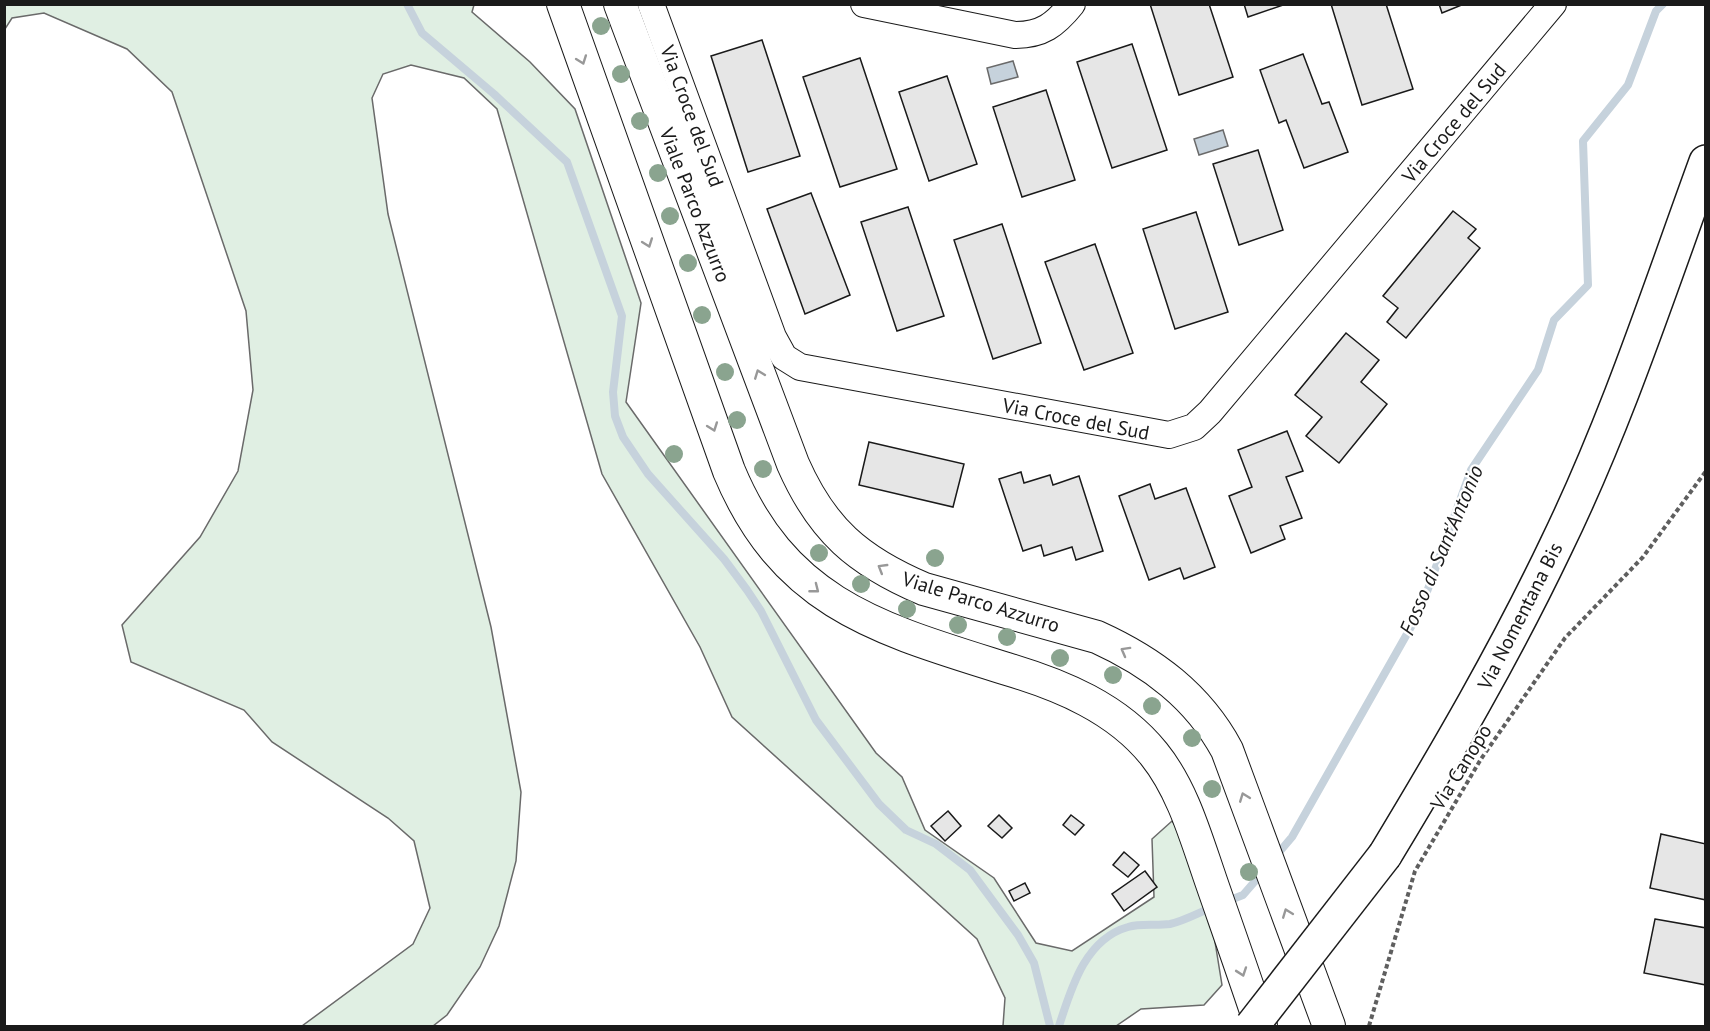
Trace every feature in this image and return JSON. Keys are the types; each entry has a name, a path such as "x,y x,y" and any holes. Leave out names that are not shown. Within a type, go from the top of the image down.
{"main road":[{"name":"Via Nomentana Bis","path":"1252,1026 1384,855 1464,724 1557,545 1628,379 1706,162"}],"street":[{"path":"563,4 729,471 761,533 807,583 854,615 924,643 1046,681 1090,701 1113,717 1154,753 1168,774 1191,822 1261,1026"},
{"name":"Viale Parco Azzurro","path":"620,4 793,464 806,495 821,517 856,552 900,579 924,589 1097,638 1120,648 1162,674 1197,705 1213,724 1227,750 1329,1026"},
{"name":"Via Croce del Sud","path":"651,4 773,337 784,357 800,367 1169,435 1194,427 1210,412 1553,4"},
{"path":"864,4 1015,35 1038,33 1049,28 1072,4"}],"path":[{"name":"Via Canopo","path":"1369,1026 1415,871 1481,759 1565,638 1643,557 1706,471"}],"green space":[{"path":"5,5 474,5 472,12 530,62 575,109 641,303 626,402 876,753 902,777 925,830 994,878 1036,943 1072,951 1154,897 1152,839 1172,821 1202,862 1222,985 1204,1005 1141,1009 1116,1026 1003,1026 1005,998 977,939 732,717 700,647 602,474 497,109 464,78 411,65 383,74 372,98 388,214 491,627 521,792 516,861 499,926 480,967 447,1015 433,1026 302,1026 413,944 430,908 414,841 388,818 272,742 244,710 131,662 122,625 200,537 238,471 253,390 246,311 172,92 127,49 44,13 12,18 5,29"}],"shaded area":[{"path":"1013,61 1018,77 991,84 987,68"},
{"path":"1223,130 1228,146 1199,155 1194,139"}],"building":[{"path":"1150,4 1209,4 1233,77 1179,95"},
{"path":"1244,4 1286,4 1248,17"},
{"path":"1331,4 1386,4 1413,89 1362,105"},
{"path":"1439,4 1464,4 1442,13"},
{"path":"762,40 800,156 748,172 711,56"},
{"path":"1132,44 1167,150 1112,168 1077,62"},
{"path":"1303,54 1322,104 1329,102 1348,152 1304,168 1286,120 1279,123 1260,70"},
{"path":"860,58 897,169 840,187 803,77"},
{"path":"947,76 977,164 929,181 899,92"},
{"path":"1046,90 1075,180 1022,197 993,107"},
{"path":"1258,150 1283,230 1239,245 1213,164"},
{"path":"811,193 850,295 805,314 767,209"},
{"path":"908,207 944,316 897,331 861,222"},
{"path":"1453,211 1476,229 1468,238 1480,248 1406,338 1387,322 1398,308 1383,296"},
{"path":"1196,212 1228,312 1175,329 1143,229"},
{"path":"1002,224 1041,343 993,359 954,240"},
{"path":"1095,244 1133,353 1084,370 1045,262"},
{"path":"1346,333 1379,360 1361,382 1387,404 1339,463 1306,436 1322,417 1295,395"},
{"path":"1287,431 1303,471 1286,477 1302,518 1280,526 1285,539 1251,553 1229,496 1252,487 1238,450"},
{"path":"869,442 964,464 953,507 859,485"},
{"path":"1021,472 1024,483 1050,475 1053,485 1079,476 1103,551 1076,560 1072,547 1044,556 1041,545 1023,551 999,479"},
{"path":"1150,484 1155,499 1186,488 1215,567 1184,579 1180,568 1149,580 1119,496"},
{"path":"948,811 961,826 945,841 931,826"},
{"path":"999,815 1012,828 1002,838 988,826"},
{"path":"1071,815 1084,825 1075,835 1063,825"},
{"path":"1661,834 1706,844 1706,900 1650,888"},
{"path":"1124,852 1139,865 1128,877 1113,865"},
{"path":"1145,871 1157,887 1124,911 1112,894"},
{"path":"1025,883 1030,893 1014,901 1009,891"},
{"path":"1655,919 1706,928 1706,985 1644,973"}],"waterway":[{"path":"407,4 422,33 494,94 567,162 622,316 613,392 615,416 623,437 648,474 724,559 747,590 761,611 816,720 879,804 906,830 936,844 970,870 1018,935 1034,963 1050,1026"},
{"name":"Fosso di Sant'Antonio","path":"1275,857 1292,837 1420,611 1471,470 1538,370 1554,320 1588,285 1583,141 1628,85 1656,11 1663,4"},
{"name":"Fosso di Sant'Antonio","path":"1225,902 1243,895 1263,872"},
{"name":"Fosso di Sant'Antonio","path":"1059,1026 1082,967 1101,942 1113,933 1128,927 1170,924 1213,907"}]}
